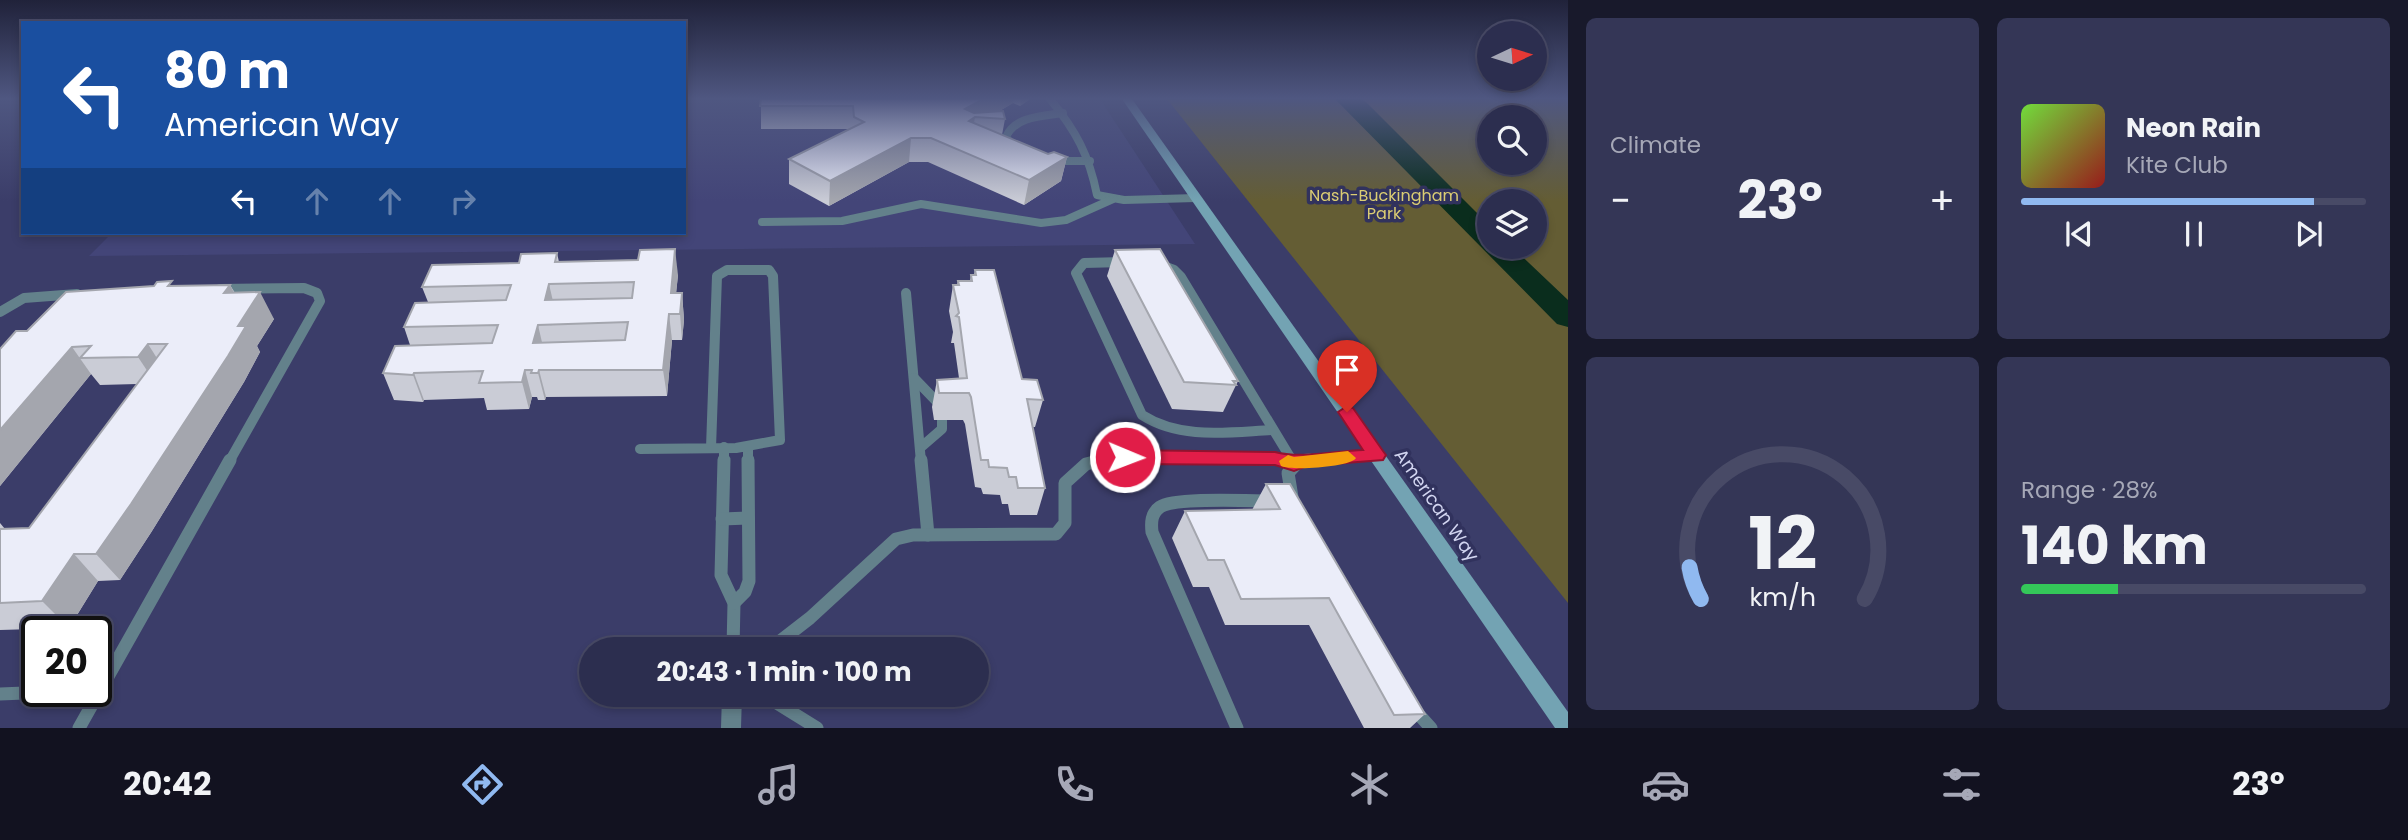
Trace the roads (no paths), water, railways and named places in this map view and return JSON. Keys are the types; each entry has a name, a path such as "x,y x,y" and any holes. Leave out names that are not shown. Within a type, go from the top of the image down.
{"main road":[{"name":"American Way","path":"1151,133 1567,728"}],"street":[{"path":"731,728 732,707"}],"lane":[{"path":"1008,133 1006,137 1020,150"},
{"path":"1074,133 1095,172 1096,193 1113,200"},
{"path":"1049,160 1090,161"},
{"path":"762,222 839,221 921,204 956,206 1008,220 1047,223 1068,220 1113,200 1196,198"},
{"path":"1273,430 1171,429 1150,422 1139,412 1077,278 1077,269 1084,263 1142,262 1178,273 1294,464"},
{"path":"640,449 718,447 748,447 773,445 781,435 773,276 767,270 729,270 717,276 718,447 722,519 721,580 734,603 733,637"},
{"path":"112,667 320,301 317,293 304,288 205,290"},
{"path":"0,312 17,301 32,296 85,293 54,307"},
{"path":"906,293 928,535"},
{"path":"914,378 941,407"},
{"path":"920,448 942,429 942,420"},
{"path":"734,603 745,592 749,581 748,447"},
{"path":"785,637 896,539 928,535 1056,534 1065,523 1065,483 1076,470 1104,459 1269,458 1294,464 1306,460 1377,455"},
{"path":"1237,728 1152,532 1151,519 1159,507 1175,502 1295,507 1288,480 1294,464"},
{"path":"722,519 748,518"},
{"path":"0,694 21,693"},
{"path":"1402,694 1431,728"},
{"path":"79,728 90,707"},
{"path":"783,707 817,728"}],"waterway":[{"path":"1384,133 1477,228"},
{"path":"1508,259 1568,317"}],"park label":[{"name":"Nash-Buckingham Park","path":"1384,204"}]}
